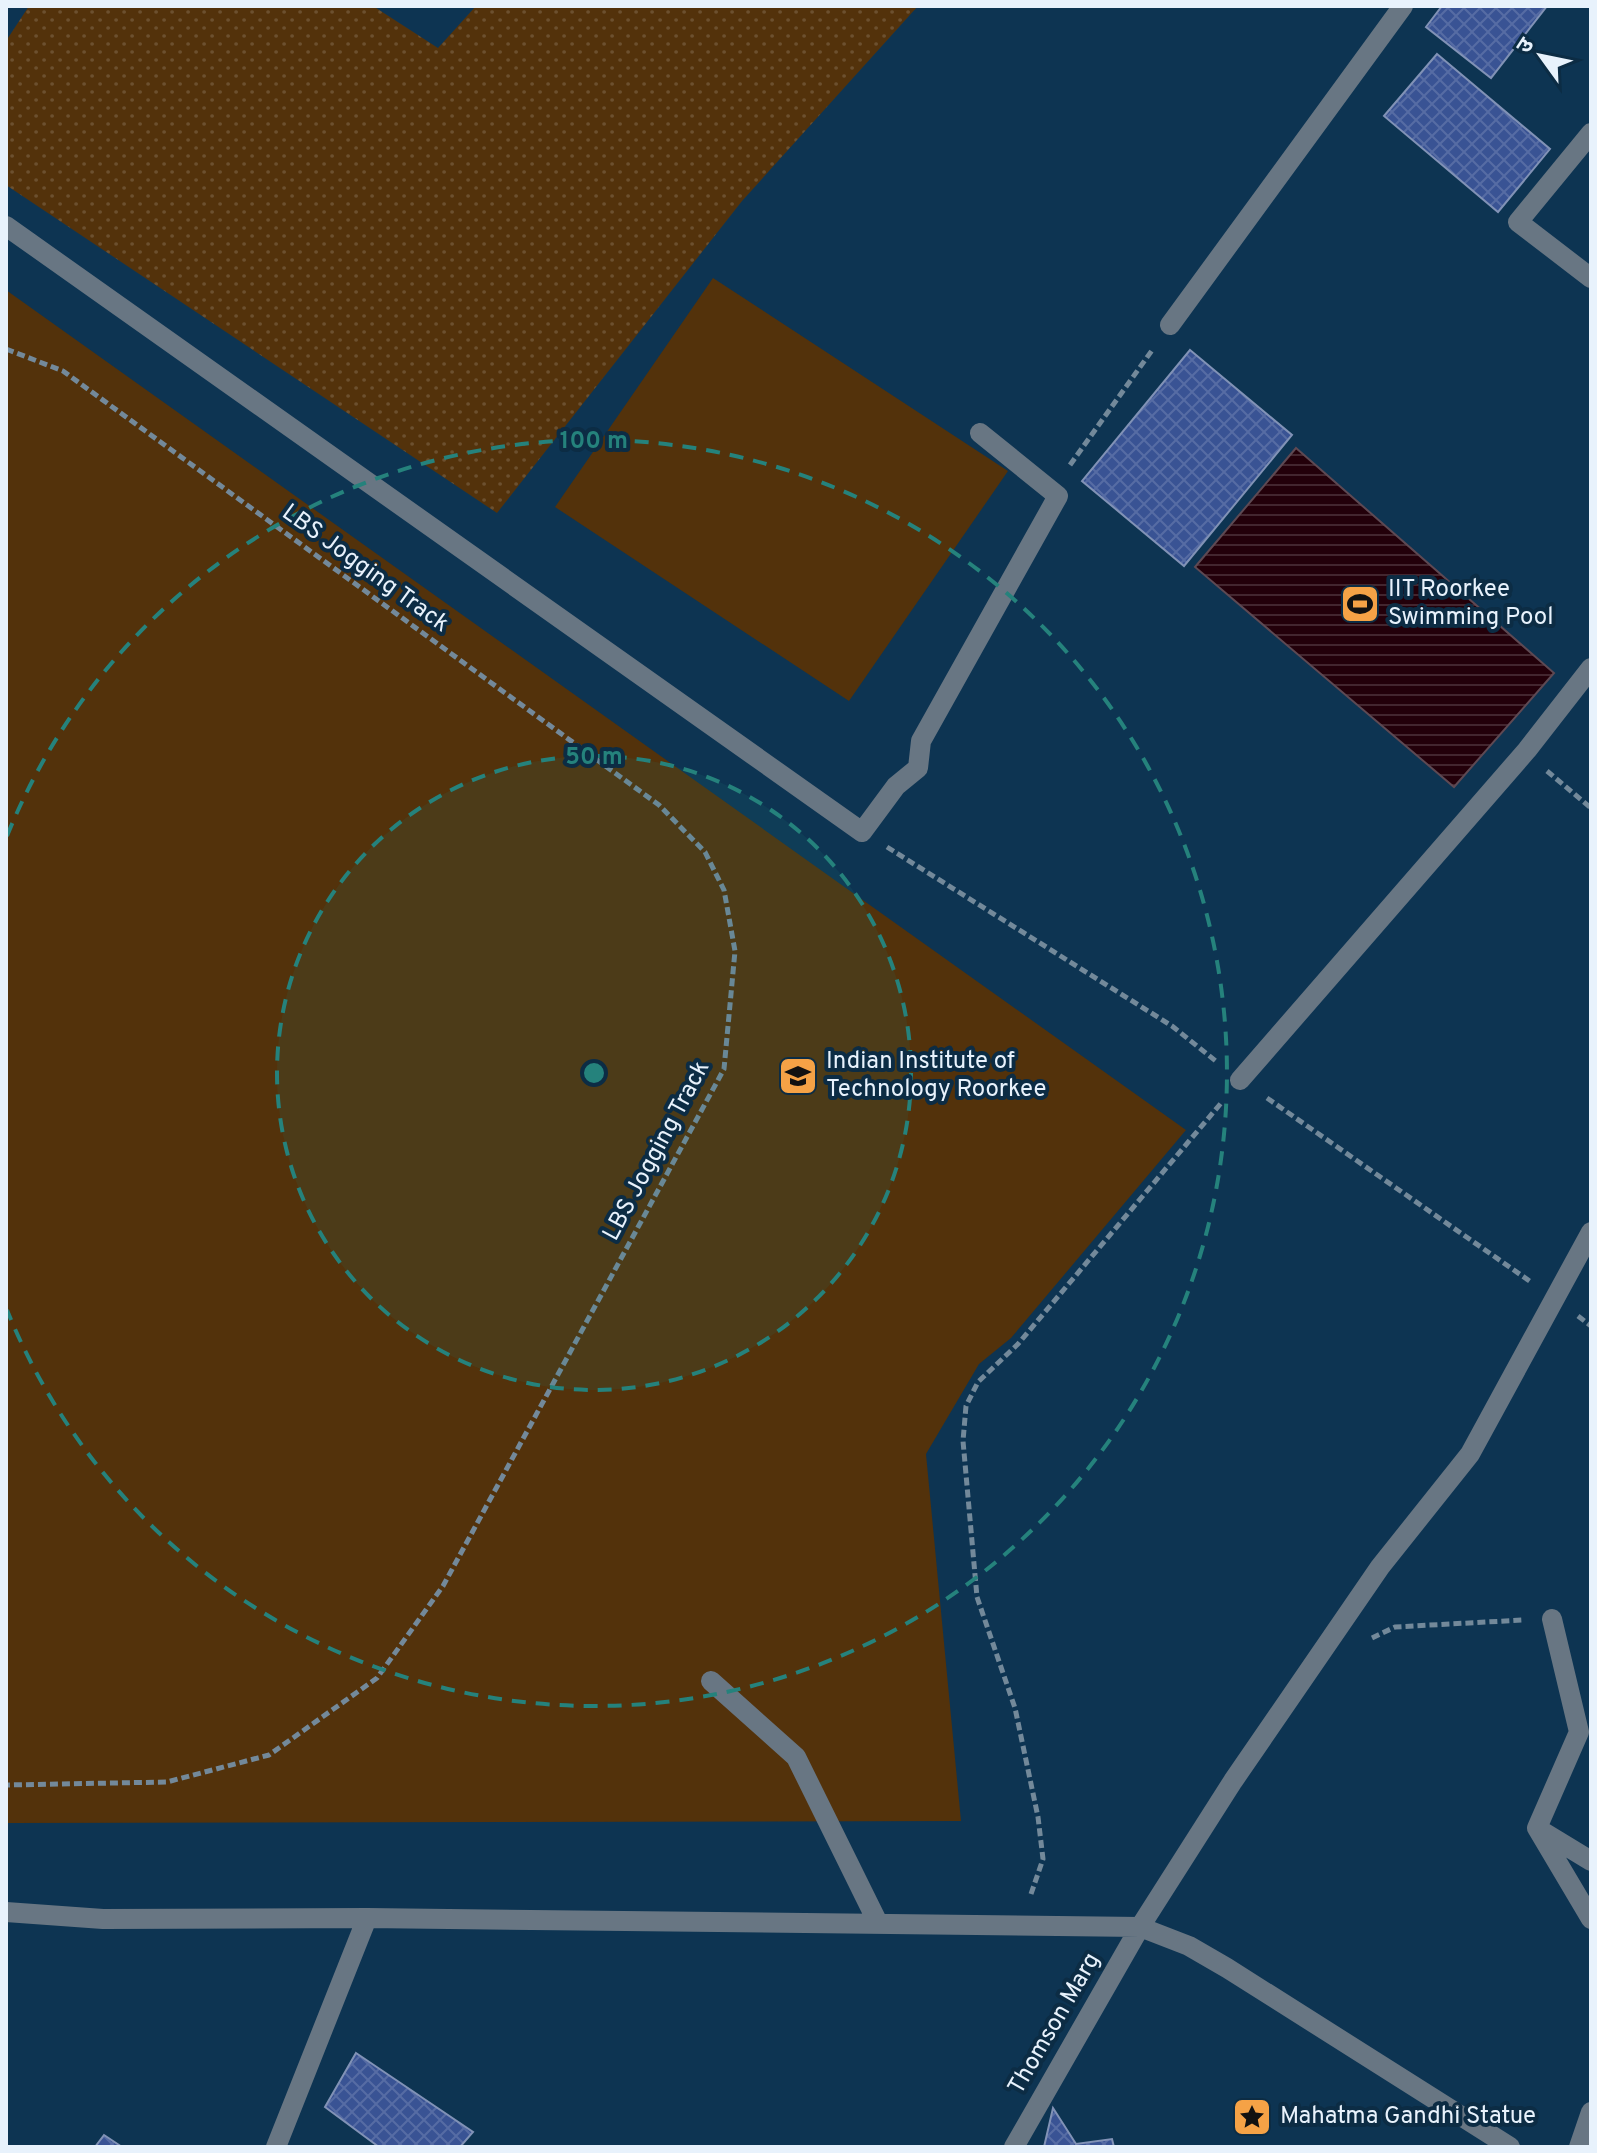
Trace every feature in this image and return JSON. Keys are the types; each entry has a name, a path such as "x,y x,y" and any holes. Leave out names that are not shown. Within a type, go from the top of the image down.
{"street":[{"path":"1170,325 1403,6"},
{"path":"1591,133 1518,222 1591,278"},
{"path":"6,226 862,832 896,786 918,768 921,741 1058,496 980,433"},
{"path":"1240,1080 1527,750 1591,668"},
{"name":"Thomson Marg","path":"1014,2147 1140,1927 1233,1781 1380,1567 1470,1454 1591,1232"},
{"path":"1537,1828 1579,1732 1552,1619"},
{"path":"711,1681 796,1757 878,1923"},
{"path":"1537,1828 1591,1861"},
{"path":"1537,1828 1591,1919"},
{"path":"6,1912 103,1919 367,1918 1140,1927 1214,1961 1510,2147"},
{"path":"276,2147 367,1918"},
{"path":"1579,2147 1591,2112"}],"path":[{"path":"1058,496 1068,469 1170,325"},
{"name":"LBS Jogging Track","path":"6,349 63,371 659,805 705,852 724,890 735,951 724,1069 443,1586 377,1678 269,1755 228,1768 167,1782 6,1785"},
{"path":"1527,750 1557,781 1591,808"},
{"path":"905,858 1172,1026 1240,1080 1591,1326"},
{"path":"1020,1924 1043,1859 1015,1708 977,1597 963,1441 966,1406 978,1382 1037,1322 1240,1080"},
{"path":"1367,1640 1395,1627 1552,1619"}],"shaded area":[{"name":"Indian Institute of Technology Roorkee","path":"6,6 1591,6 1591,2147 6,2147"},
{"path":"29,6 373,6 438,48 476,6 918,6 742,201 497,513 6,185 6,41"},
{"path":"713,278 1008,471 849,701 555,507"},
{"path":"6,290 1186,1130 1011,1338 979,1364 926,1454 961,1821 6,1823"},
{"path":"1296,448 1554,673 1454,787 1195,567"}],"building":[{"path":"1442,6 1547,6 1491,78 1426,27"},
{"path":"1437,54 1550,149 1498,212 1384,116"},
{"path":"1190,350 1292,435 1184,566 1082,481"},
{"path":"356,2053 473,2132 460,2147 379,2147 325,2107"},
{"path":"1053,2108 1076,2144 1112,2139 1114,2147 1044,2147"},
{"path":"104,2135 122,2147 95,2147"}],"place":[{"name":"IIT Roorkee Swimming Pool","path":"1360,604"},
{"name":"Indian Institute of Technology Roorkee","path":"798,1076"},
{"name":"Mahatma Gandhi Statue","path":"1252,2117"}]}
